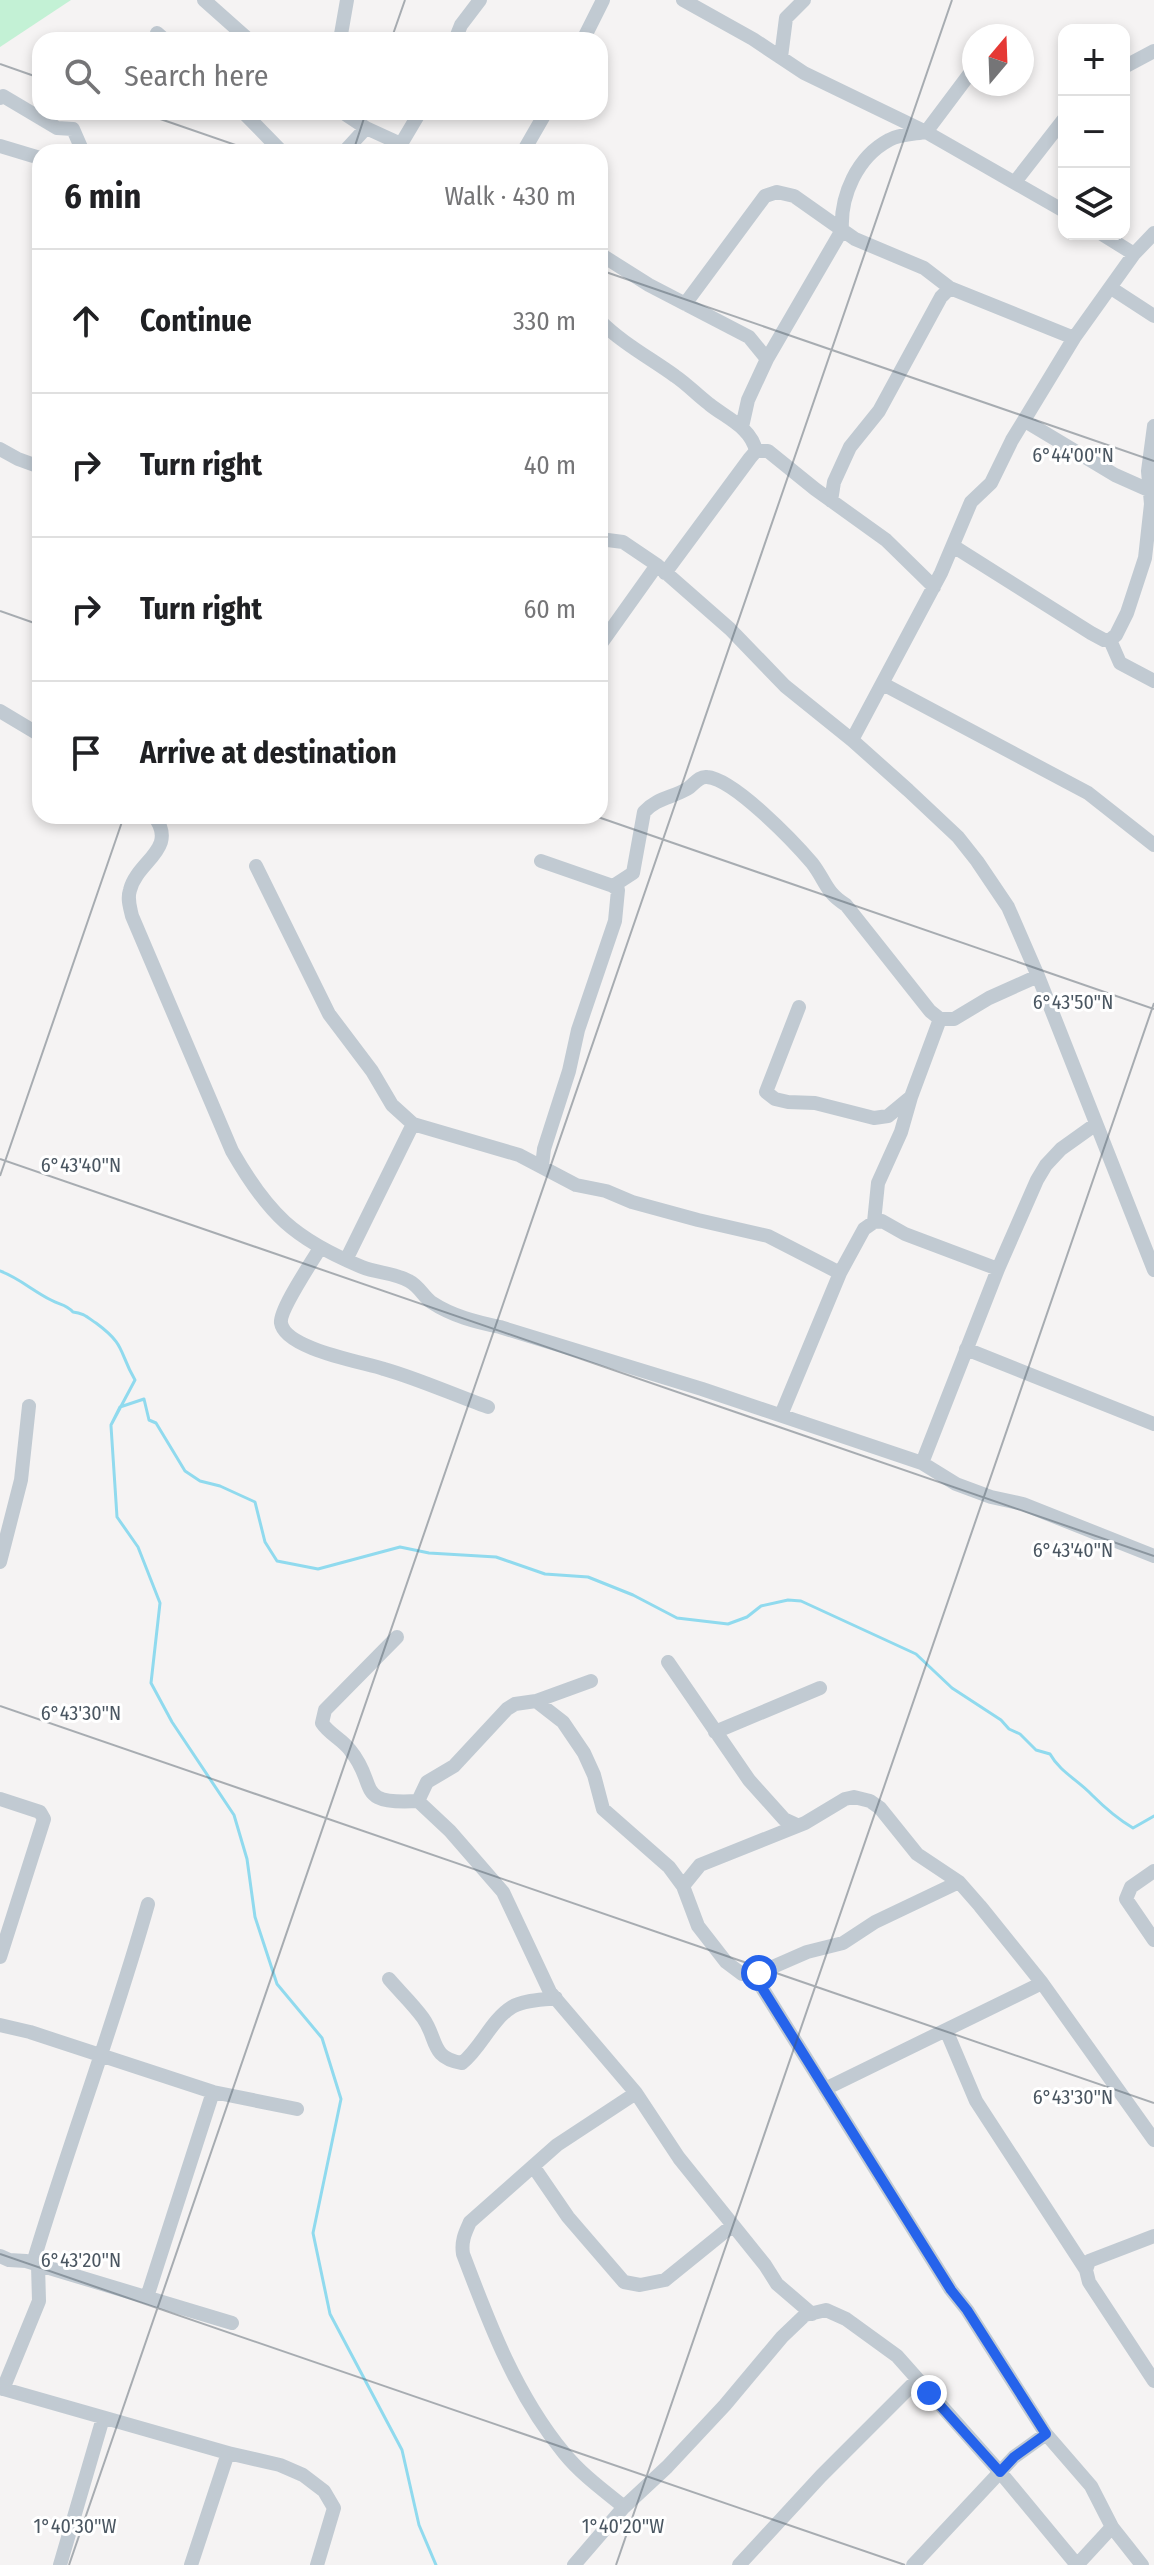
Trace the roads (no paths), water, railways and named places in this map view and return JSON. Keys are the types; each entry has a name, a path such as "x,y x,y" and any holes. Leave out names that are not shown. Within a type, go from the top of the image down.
{"street":[{"path":"204,0 240,32"},
{"path":"341,32 347,0"},
{"path":"458,32 480,0"},
{"path":"587,32 603,0"},
{"path":"781,57 786,18 804,0"},
{"path":"687,1 804,73 926,132 1058,207"},
{"path":"1130,64 1154,51"},
{"path":"742,427 748,400 767,359 842,230 841,208 862,161 890,139 926,132 962,84"},
{"path":"0,98 3,96 32,113"},
{"path":"44,120 57,128 73,129 80,144"},
{"path":"251,120 274,144"},
{"path":"354,120 396,144"},
{"path":"406,144 416,120"},
{"path":"528,144 541,120"},
{"path":"1015,182 1058,127"},
{"path":"351,144 366,128"},
{"path":"0,146 32,156"},
{"path":"685,304 765,196 777,192 794,196 855,239 924,268 950,288 1074,338"},
{"path":"852,740 934,587 971,502 991,483 1003,456 1074,338 1134,254 1154,233"},
{"path":"1112,240 1134,254"},
{"path":"608,259 749,337 767,359"},
{"path":"831,501 834,482 850,447 879,411 941,297 950,288"},
{"path":"1111,288 1154,316"},
{"path":"608,330 742,427 754,442 756,451"},
{"path":"1025,421 1115,475 1151,491"},
{"path":"953,546 1091,633 1110,640 1116,635 1127,613 1145,558 1151,491 1148,471 1154,426"},
{"path":"0,449 32,463"},
{"path":"756,451 768,451 886,540 934,587"},
{"path":"608,635 756,451"},
{"path":"608,540 623,542 661,569 730,629 785,686 852,740 958,837 1008,907 1154,1270"},
{"path":"1110,640 1120,663 1154,681"},
{"path":"883,684 1088,793 1154,845"},
{"path":"0,711 32,730"},
{"path":"613,886 633,873 644,812 651,804 666,795 685,790 700,778 713,779 753,804 791,839 815,866 832,896 846,905 930,1011 940,1019 954,1019 989,998 1038,976"},
{"path":"158,824 163,834 161,844 130,887 128,902 132,916 238,1163 275,1215 320,1248 366,1269 408,1280 428,1300 470,1320 781,1415 922,1463 956,1484 991,1497 1023,1504 1154,1556"},
{"path":"541,861 613,886 618,890 619,901 578,1030 569,1071 544,1149 542,1166"},
{"path":"256,866 329,1014 372,1071 392,1105 413,1124 519,1155 576,1185 606,1191 632,1202 698,1220 768,1236 840,1273"},
{"path":"799,1007 766,1092 775,1099 815,1103 874,1118 888,1116 911,1097"},
{"path":"874,1222 878,1183 901,1132 940,1019"},
{"path":"346,1260 413,1124"},
{"path":"922,1463 1032,1189 1046,1165 1061,1149 1096,1124"},
{"path":"781,1415 840,1273 864,1229 874,1222 882,1221 905,1234 998,1269"},
{"path":"320,1248 281,1315 283,1329 289,1336 319,1351 383,1368 488,1407"},
{"path":"966,1349 1154,1424"},
{"path":"0,1562 21,1480 29,1406"},
{"path":"397,1637 325,1710 322,1723 350,1749 369,1791 390,1803 418,1801 450,1831 503,1892 556,1998 636,2093 679,2158 777,2284 812,2314"},
{"path":"668,1662 749,1780 784,1819 797,1825"},
{"path":"418,1801 427,1782 454,1766 507,1709 591,1681"},
{"path":"715,1732 820,1688"},
{"path":"536,1701 563,1722 584,1753 594,1775 603,1809 669,1867 683,1886 698,1926 737,1972 754,1975 807,1952 843,1943 875,1922 959,1882"},
{"path":"683,1886 700,1865 797,1825 845,1799 862,1798 880,1808 917,1854 959,1882 1042,1983 1154,2140"},
{"path":"0,1799 40,1812 44,1819 0,1957"},
{"path":"1154,1871 1131,1887 1126,1899 1154,1940"},
{"path":"148,1904 36,2264 39,2301 2,2388 280,2465 303,2475 330,2498 334,2508 317,2565"},
{"path":"754,1975 951,2290 1046,2434 1091,2486 1112,2527 1142,2565"},
{"path":"389,1979 425,2021 436,2050 448,2061 462,2063 514,2005 556,1998"},
{"path":"825,2089 1042,1983"},
{"path":"0,2025 213,2092 297,2109"},
{"path":"946,2030 976,2101 1154,2381"},
{"path":"147,2297 213,2092"},
{"path":"624,2507 565,2455 547,2430 497,2344 461,2243 470,2222 557,2145 636,2093"},
{"path":"533,2166 568,2217 624,2282 640,2285 665,2280 733,2225"},
{"path":"1086,2270 1089,2261 1154,2236"},
{"path":"0,2256 232,2323"},
{"path":"574,2565 624,2507 667,2467 725,2405 782,2337 805,2315 826,2310 846,2319 897,2356 1077,2565 1112,2527"},
{"path":"739,2565 821,2476 917,2380"},
{"path":"60,2565 103,2418"},
{"path":"913,2565 1014,2457 1046,2434"},
{"path":"191,2565 228,2453"}],"waterway":[{"path":"0,1271 80,1313 113,1338 135,1380 111,1425 120,1407 144,1399 149,1420 156,1423 185,1471 200,1481 220,1486 255,1502 265,1542 277,1561 318,1569 400,1547 429,1553 496,1557 545,1574 588,1577 633,1595 677,1618 728,1624 747,1617 761,1606 788,1600 801,1601 916,1654 952,1688 1020,1734 1036,1750 1050,1754 1064,1771 1111,1813 1133,1828 1154,1816"},
{"path":"111,1426 117,1517 138,1547 160,1603 151,1683 172,1722 234,1815 247,1859 255,1917 277,1984 322,2038 341,2099 313,2233 330,2314 402,2450 419,2525 436,2565"}]}
